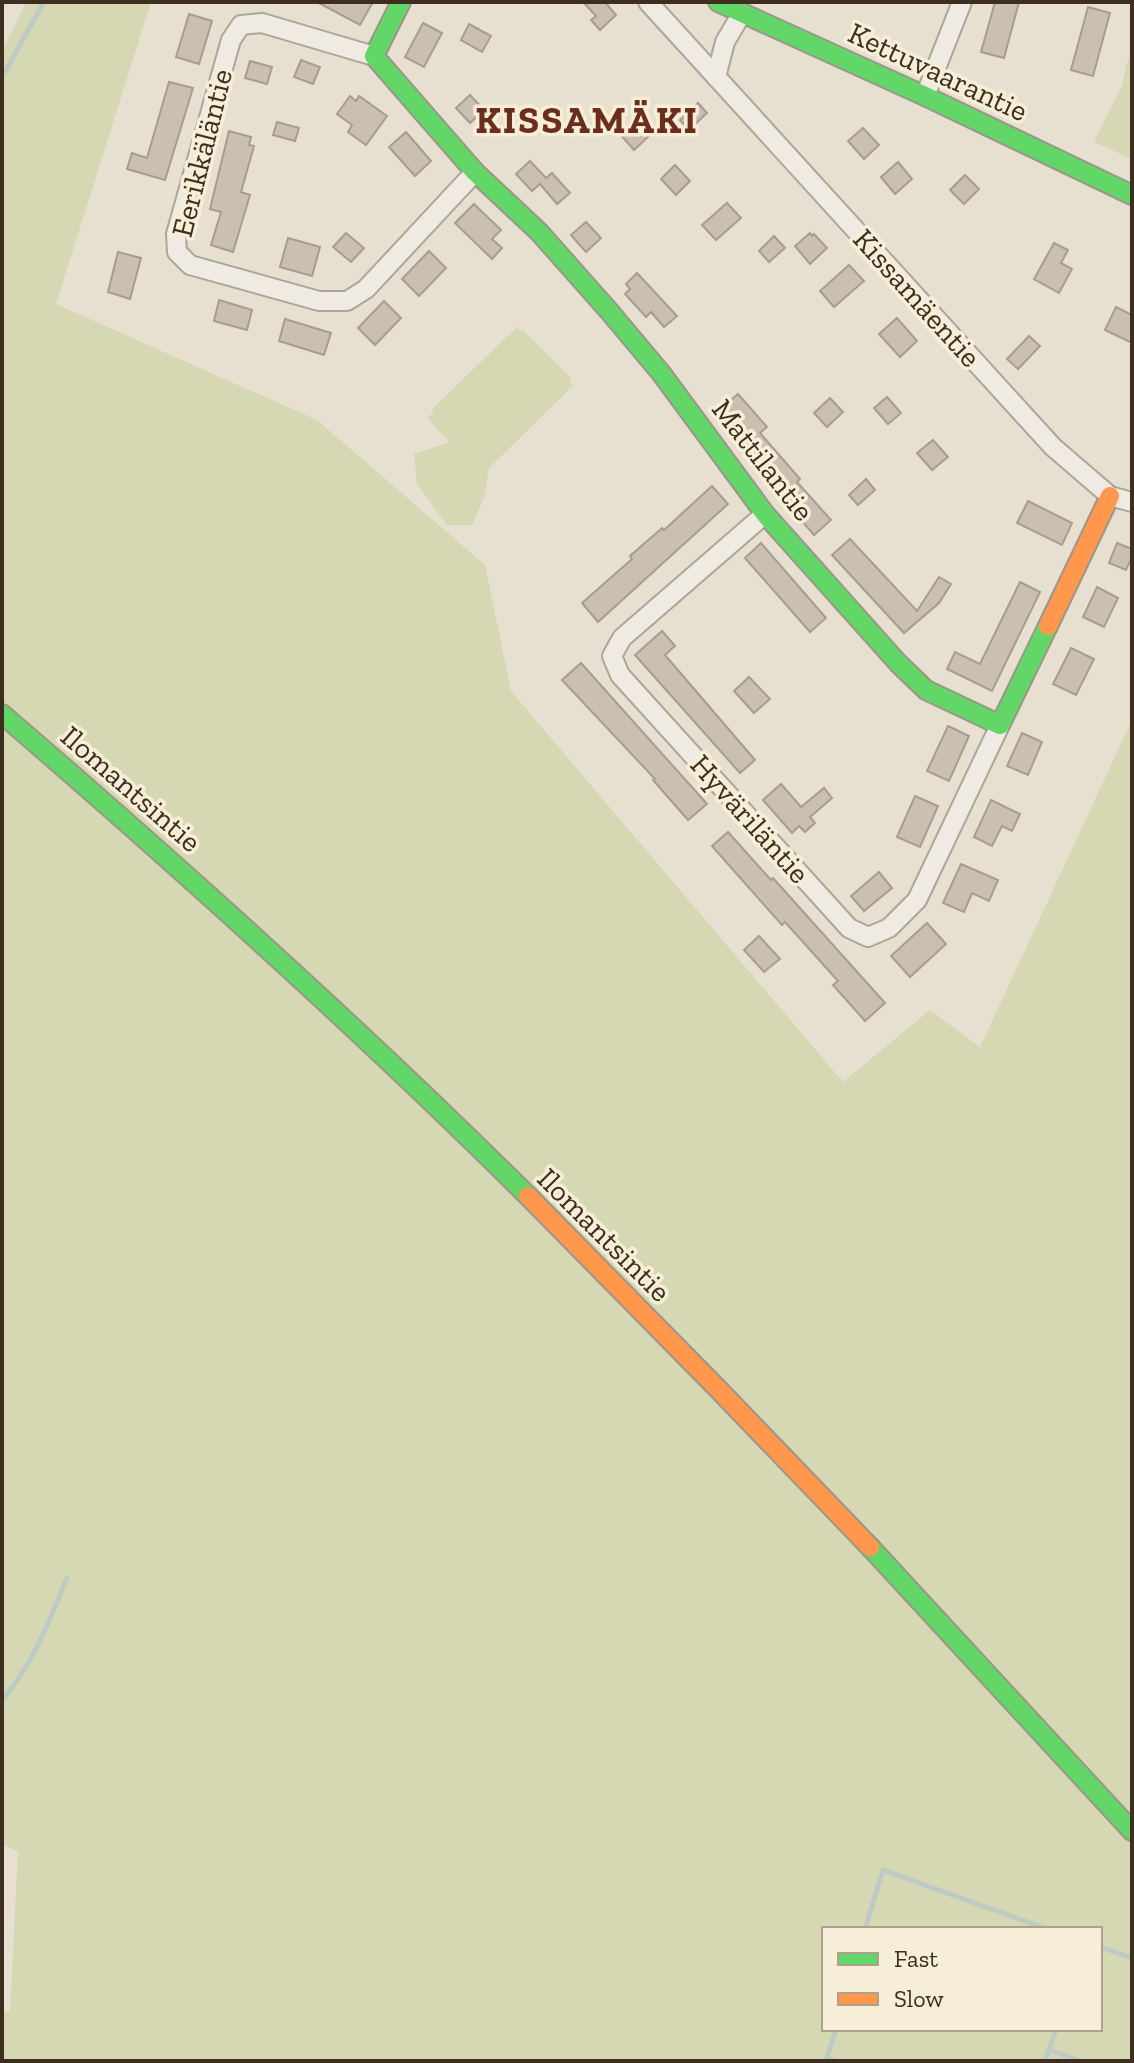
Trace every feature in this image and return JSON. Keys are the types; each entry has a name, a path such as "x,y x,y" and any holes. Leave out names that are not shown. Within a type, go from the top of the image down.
{"street":[{"path":"374,56 401,2"},
{"name":"Kissamäentie","path":"648,2 1053,447 1110,496 1132,502"},
{"name":"Kettuvaarantie","path":"718,2 1132,195"},
{"path":"925,96 962,2"},
{"path":"716,77 725,42 742,13"},
{"name":"Eerikkäläntie","path":"374,56 262,23 241,25 231,40 180,219 176,234 177,252 190,265 319,301 347,301 366,289 475,172"},
{"name":"Mattilantie","path":"374,56 475,172 539,232 609,311 661,373 765,514 898,663 926,690 1000,725"},
{"path":"1000,725 1110,496"},
{"name":"Hyväriläntie","path":"765,514 622,638 612,656 620,675 849,928 868,937 889,928 917,900 1000,725"},
{"name":"Ilomantsintie","path":"2,714 133,825 507,1176 818,1491 1132,1831"}],"green space":[{"path":"26,2 151,2 56,304 317,420 485,565 511,691 843,1082 930,1010 980,1047 1132,720 1132,2061 2,2061 2,2011 10,2012 18,1851 2,1845 2,52"},
{"path":"1132,43 1132,159 1094,142 1122,86"},
{"path":"517,327 571,378 569,381 573,386 489,468 484,498 472,525 447,525 417,484 414,454 450,442 427,418 434,412 432,409"}],"building":[{"path":"317,2 373,2 360,25"},
{"path":"583,2 605,2 616,15 600,30 591,20 596,16"},
{"path":"995,2 1019,2 1004,58 981,52"},
{"path":"1088,7 1110,13 1093,76 1071,70"},
{"path":"189,14 212,21 199,64 176,57"},
{"path":"423,23 442,33 424,67 405,57"},
{"path":"469,24 491,36 482,52 461,40"},
{"path":"301,60 320,67 313,84 294,77"},
{"path":"250,61 272,67 267,84 245,78"},
{"path":"169,82 193,88 165,180 127,169 132,153 147,158"},
{"path":"470,95 484,110 470,123 456,108"},
{"path":"350,96 356,101 359,96 387,116 366,145 348,132 352,125 337,114"},
{"path":"698,103 707,113 689,130 680,120"},
{"path":"635,120 649,136 634,150 620,134"},
{"path":"277,122 299,128 295,141 273,135"},
{"path":"863,128 879,145 864,159 848,141"},
{"path":"229,131 251,137 249,145 254,146 241,192 250,195 233,252 211,245 221,212 210,209"},
{"path":"406,132 431,161 415,176 389,147"},
{"path":"530,161 546,178 552,173 570,193 557,204 540,184 532,191 516,174"},
{"path":"898,162 912,179 895,194 881,177"},
{"path":"675,165 690,181 676,195 661,179"},
{"path":"965,175 979,189 964,204 950,190"},
{"path":"727,203 741,218 716,240 702,225"},
{"path":"474,204 501,230 492,239 502,248 492,259 455,223"},
{"path":"586,222 601,238 586,252 571,235"},
{"path":"346,233 364,248 351,262 333,247"},
{"path":"810,233 827,248 810,264 795,246"},
{"path":"774,236 785,248 769,262 759,251"},
{"path":"288,238 320,247 312,276 280,267"},
{"path":"1054,243 1068,250 1061,263 1072,269 1059,293 1034,279"},
{"path":"429,251 446,268 419,296 402,279"},
{"path":"118,252 141,258 130,299 108,292"},
{"path":"849,265 864,281 834,307 820,291"},
{"path":"637,273 677,316 664,327 651,312 646,317 625,294 630,289 626,284"},
{"path":"219,300 252,310 247,330 214,321"},
{"path":"384,301 401,318 375,345 358,328"},
{"path":"1116,307 1132,315 1132,343 1105,330"},
{"path":"897,318 917,341 900,357 879,334"},
{"path":"285,319 331,333 324,355 279,341"},
{"path":"1029,336 1040,346 1018,369 1007,359"},
{"path":"738,394 767,427 760,433 831,520 814,535 795,513 799,510 759,466 764,462 719,410"},
{"path":"887,397 901,413 888,424 874,408"},
{"path":"830,398 843,412 827,427 814,413"},
{"path":"933,440 948,457 932,470 917,453"},
{"path":"866,479 875,490 858,505 849,495"},
{"path":"712,486 728,504 598,622 582,603 632,559 630,556"},
{"path":"1028,501 1072,523 1062,545 1017,523"},
{"path":"850,539 917,611 939,577 951,584 939,603 904,633 832,555"},
{"path":"761,543 826,618 810,632 745,558"},
{"path":"1117,543 1132,549 1126,570 1109,563"},
{"path":"1020,582 1040,592 992,691 947,669 955,652 980,664"},
{"path":"1097,587 1118,598 1104,627 1083,617"},
{"path":"662,631 675,646 665,655 755,760 740,773 635,655"},
{"path":"1071,648 1094,659 1076,695 1053,684"},
{"path":"581,663 707,804 688,820 655,779 562,680"},
{"path":"749,677 770,699 754,713 734,691"},
{"path":"948,726 969,736 949,781 927,771"},
{"path":"1022,733 1042,742 1028,775 1007,766"},
{"path":"781,784 801,807 824,788 832,798 810,817 815,823 805,832 799,826 792,833 763,800"},
{"path":"915,796 938,806 920,847 897,837"},
{"path":"991,800 1020,814 1012,831 1002,826 992,846 974,837"},
{"path":"728,832 885,1003 865,1021 833,985 838,981 785,922 782,925 712,846"},
{"path":"961,864 998,880 989,901 972,893 964,912 943,903"},
{"path":"879,872 892,888 864,911 851,896"},
{"path":"927,923 946,944 910,977 891,956"},
{"path":"759,936 780,959 764,972 744,950"}],"waterway":[{"path":"2,77 44,2"},
{"path":"2,1700 31,1657 67,1578"},
{"path":"866,1927 883,1870 1041,1927"},
{"path":"1102,1948 1132,1958"},
{"path":"835,2031 827,2058 835,2061"},
{"path":"1045,2061 1055,2031"},
{"path":"1049,2050 1081,2061"}],"traffic: fast":[{"path":"401,2 374,56 475,172 539,232 609,311 661,373 765,514 898,663 926,690 1000,725 1048,626"},
{"path":"718,2 1132,195"},
{"path":"2,714 269,950 528,1196"},
{"path":"870,1547 1132,1831"}],"traffic: slow":[{"path":"1048,626 1110,496"},
{"path":"528,1196 870,1547"}],"district":[{"name":"KISSAMÄKI","path":"587,120"}]}
